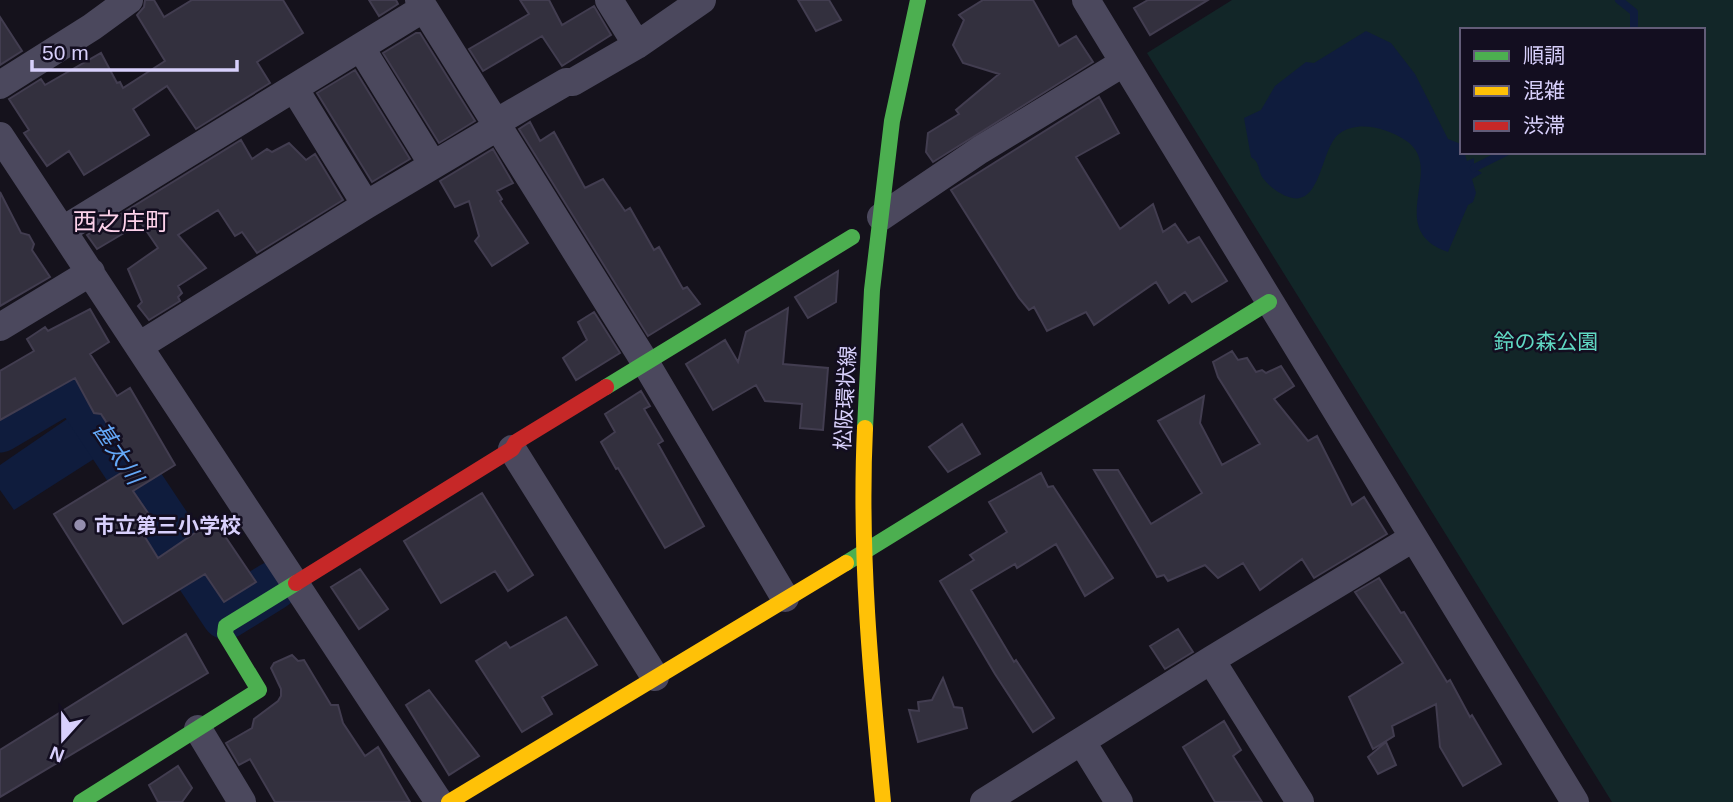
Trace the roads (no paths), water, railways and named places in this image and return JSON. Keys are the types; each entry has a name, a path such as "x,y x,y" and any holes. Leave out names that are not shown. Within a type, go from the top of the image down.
{"street":[{"path":"0,85 92,27 129,0"},
{"path":"609,0 637,45"},
{"path":"139,346 566,82 573,82 637,45 702,0"},
{"name":"松阪環状線","path":"883,802 863,553 863,472 869,349 892,121 918,0"},
{"path":"1086,0 1575,802"},
{"path":"63,230 361,48 422,4 645,362 785,598"},
{"path":"361,48 433,165"},
{"path":"881,217 980,150 1122,63"},
{"path":"294,88 366,205"},
{"path":"0,136 439,802"},
{"path":"82,802 260,690 225,634 226,626 512,449 516,442 852,237"},
{"path":"0,327 91,272"},
{"path":"449,802 863,553 1269,302"},
{"path":"512,449 655,677"},
{"path":"984,802 1413,538"},
{"path":"1212,660 1300,802"},
{"path":"198,729 242,802"},
{"path":"1082,742 1119,802"}],"water":[{"path":"1366,31 1391,43 1415,74 1448,139 1460,144 1460,154 1465,154 1467,161 1474,158 1474,168 1482,173 1472,179 1476,193 1448,252 1429,242 1419,229 1417,214 1421,166 1416,152 1405,140 1381,129 1354,127 1339,134 1332,142 1318,179 1304,196 1294,198 1280,193 1261,175 1257,163 1251,157 1244,118 1261,110 1275,86 1306,62 1314,63"},
{"path":"70,417 97,457 14,510 0,490 0,465"}],"waterway":[{"path":"1619,0 1634,12 1634,28"},
{"path":"1474,168 1502,154"},
{"name":"甚太川","path":"0,428 73,385 226,615 273,586"}],"place":[{"name":"市立第三小学校","path":"80,525"}],"district":[{"name":"西之庄町","path":"121,221"}],"park label":[{"name":"鈴の森公園","path":"1546,341"}]}
